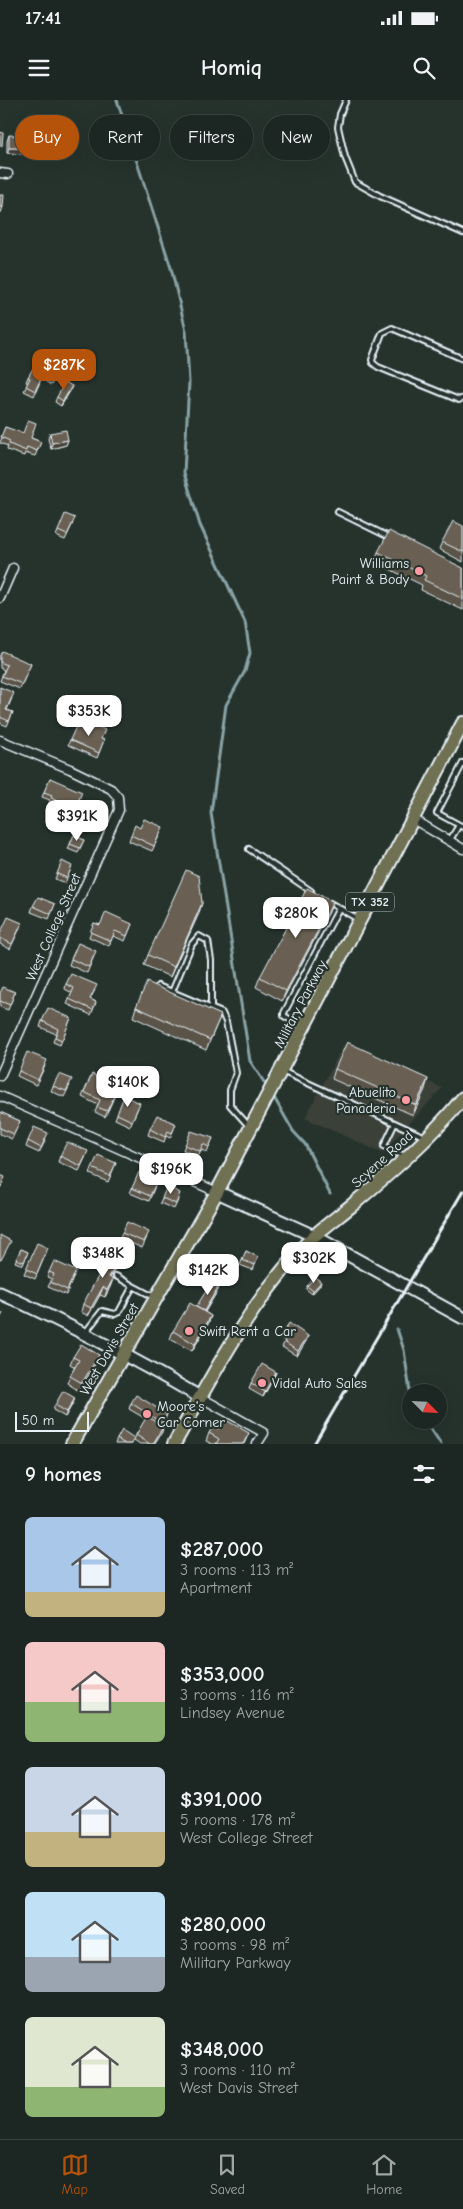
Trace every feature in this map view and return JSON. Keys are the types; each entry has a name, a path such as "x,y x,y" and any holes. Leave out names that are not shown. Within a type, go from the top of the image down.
{"main road":[{"name":"Military Parkway","path":"218,1192 463,723"},
{"name":"Scyene Road","path":"174,1444 245,1323 288,1265 314,1236 428,1138 463,1098"},
{"name":"West Davis Street","path":"72,1444 218,1192"}],"street":[{"path":"0,598 14,568"},
{"name":"West College Street","path":"0,740 70,769 111,789 118,797 119,810 0,1076"},
{"path":"413,819 463,849"},
{"path":"0,1096 314,1236 463,1318"},
{"path":"0,1292 124,1353 264,1433 257,1444"}],"lane":[{"path":"346,100 340,114 338,127 345,157 355,182 380,196 463,233"},
{"path":"463,359 392,328 382,333 372,360 373,364 387,370 459,400 463,398"},
{"path":"338,512 392,538"},
{"path":"449,841 461,826 437,813 463,764"},
{"path":"249,849 313,892"},
{"path":"321,898 360,920"},
{"path":"304,1027 284,1016 284,1013 339,908"},
{"path":"172,992 192,944 199,936 208,941 211,960 211,1008"},
{"path":"158,986 222,1013 226,1022 236,1073 230,1090 230,1105 251,1129"},
{"path":"279,1076 428,1138"},
{"path":"395,1123 384,1146 407,1158"},
{"path":"116,1276 156,1298"},
{"path":"85,1333 102,1311 115,1314 119,1312 133,1286"}],"shaded area":[{"path":"344,1044 442,1088 382,1153 305,1118"}],"building":[{"path":"0,132 3,133 2,146 0,146"},
{"path":"9,135 15,135 15,148 9,148"},
{"path":"0,195 4,195 3,207 0,207"},
{"path":"36,363 46,368 35,391 26,386 30,378 28,377"},
{"path":"47,372 55,377 52,382 44,377"},
{"path":"65,382 72,386 63,401 57,397"},
{"path":"28,420 36,423 31,438 41,442 37,451 27,447 26,451 9,444 10,441 1,437 5,427 23,433"},
{"path":"66,430 68,440 52,443 50,433"},
{"path":"65,514 75,518 67,535 58,531"},
{"path":"453,521 463,526 463,552 442,542"},
{"path":"389,531 463,568 463,599 424,580 426,576 378,552"},
{"path":"2,651 31,664 22,684 2,676 7,665 0,662"},
{"path":"0,687 14,693 6,710 13,712 9,721 0,717"},
{"path":"78,722 93,729 95,725 105,730 101,739 104,740 99,753 70,740"},
{"path":"50,778 82,792 75,809 51,798 52,795 44,792"},
{"path":"144,819 163,827 154,846 131,835 135,825 140,828"},
{"path":"74,835 84,840 80,848 70,844"},
{"path":"62,861 72,866 67,878 57,874"},
{"path":"186,870 199,876 202,903 174,967 148,955"},
{"path":"307,888 333,902 286,991 260,977"},
{"path":"38,897 55,904 51,914 33,906"},
{"path":"106,912 132,924 127,936 115,931 111,941 90,932 94,923 100,925"},
{"path":"8,917 22,923 12,944 0,938"},
{"path":"78,943 96,951 89,967 71,959"},
{"path":"71,974 97,985 90,999 96,1002 93,1010 69,999 74,988 66,984"},
{"path":"147,982 221,1015 210,1040 136,1007"},
{"path":"3,987 15,992 10,1005 0,1001 0,993"},
{"path":"48,1008 71,1018 62,1040 55,1037 58,1029 42,1021"},
{"path":"347,1042 428,1079 416,1105 335,1069"},
{"path":"27,1052 47,1060 38,1080 19,1071"},
{"path":"59,1074 72,1079 66,1091 53,1086"},
{"path":"92,1074 119,1086 107,1111 97,1107 100,1100 84,1092"},
{"path":"124,1096 140,1103 132,1121 117,1114"},
{"path":"0,1112 20,1121 14,1134 0,1128"},
{"path":"157,1115 176,1124 172,1133 168,1131 165,1137 150,1129"},
{"path":"34,1127 48,1133 41,1148 28,1141"},
{"path":"191,1131 213,1138 209,1147 203,1144 200,1151 185,1145"},
{"path":"67,1142 88,1151 81,1166 60,1156"},
{"path":"98,1155 116,1163 110,1176 92,1168"},
{"path":"139,1172 157,1181 150,1196 132,1188"},
{"path":"0,1175 5,1177 0,1189"},
{"path":"167,1186 180,1193 176,1204 162,1198"},
{"path":"127,1222 149,1232 144,1242 122,1233"},
{"path":"0,1235 11,1241 1,1260 0,1260"},
{"path":"37,1243 48,1248 37,1274 26,1269"},
{"path":"21,1249 28,1252 24,1262 16,1259"},
{"path":"112,1251 121,1256 109,1277 113,1279 107,1290 103,1287 91,1308 83,1304"},
{"path":"246,1251 258,1257 255,1265 242,1260"},
{"path":"54,1261 76,1271 67,1290 50,1282 54,1274 49,1272"},
{"path":"315,1277 321,1282 313,1291 307,1286"},
{"path":"213,1280 220,1284 204,1311 196,1307"},
{"name":"Swift Rent a Car","path":"190,1303 211,1316 195,1344 173,1331"},
{"path":"289,1323 308,1336 298,1351 284,1342 288,1336 283,1333"},
{"path":"81,1344 99,1355 82,1383 70,1376 79,1360 73,1357"},
{"name":"Vidal Auto Sales","path":"262,1364 276,1372 265,1392 251,1383"},
{"path":"63,1391 75,1398 67,1412 55,1405"},
{"path":"136,1395 167,1414 162,1423 131,1403"},
{"path":"147,1416 163,1427 153,1444 136,1435"},
{"path":"224,1419 249,1433 243,1444 216,1444 219,1439 209,1433 213,1426 218,1429"},
{"path":"122,1430 134,1438 131,1444 125,1444 117,1439"}],"waterway":[{"path":"117,100 171,268 186,331 189,382 184,473 200,525 245,622 250,653 245,671 226,705 211,813 250,1061 268,1088"},
{"path":"272,1094 293,1131 305,1144 330,1194"},
{"path":"397,1329 404,1350 409,1384"},
{"path":"431,1429 441,1444"}],"railway":[{"path":"314,1444 463,1191"}],"place":[{"name":"Williams Paint & Body","path":"419,571"},
{"name":"Abuelito Panaderia","path":"406,1100"},
{"name":"Swift Rent a Car","path":"189,1331"},
{"name":"Vidal Auto Sales","path":"262,1383"},
{"name":"Moore's Car Corner","path":"147,1414"}]}
